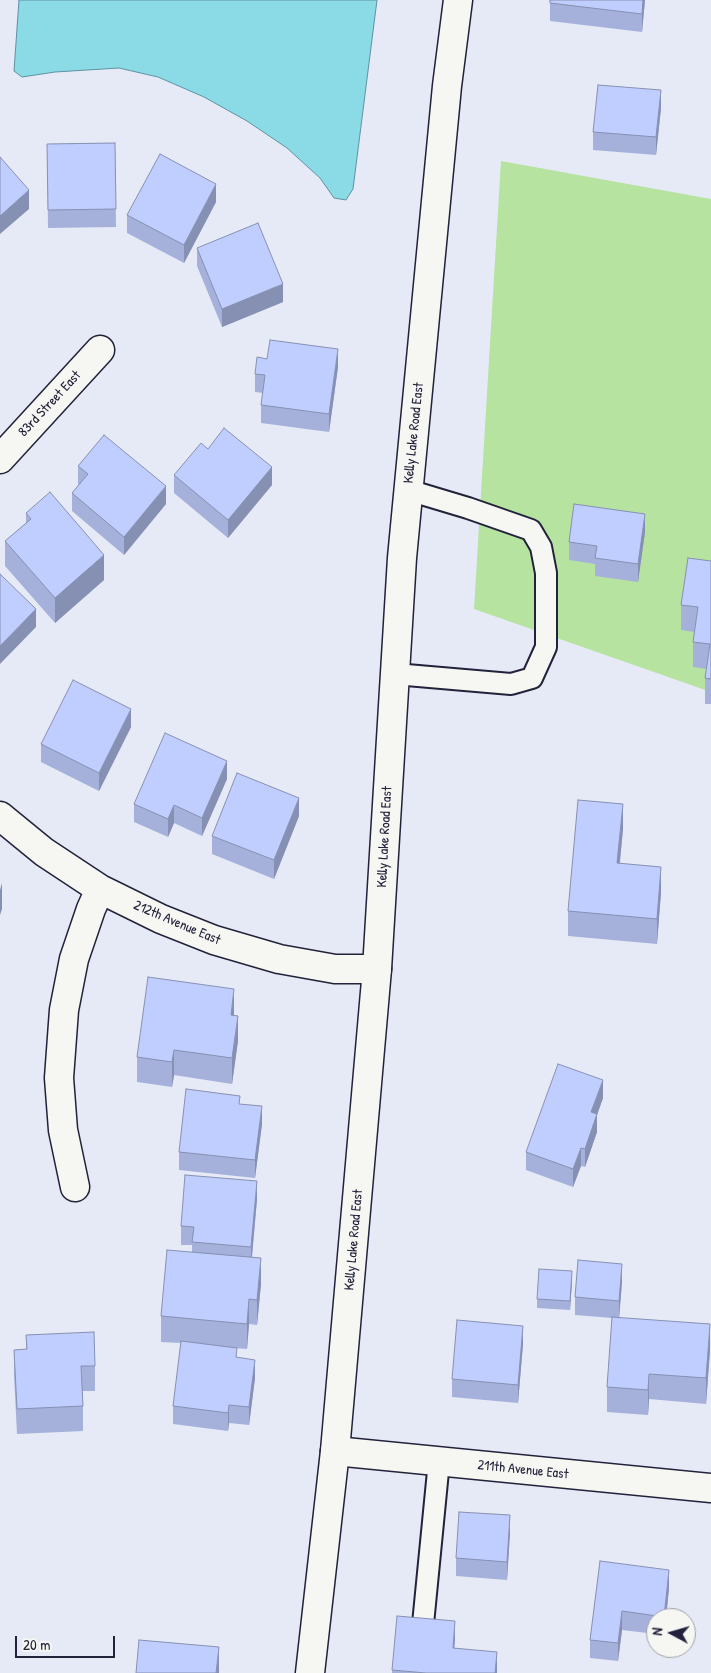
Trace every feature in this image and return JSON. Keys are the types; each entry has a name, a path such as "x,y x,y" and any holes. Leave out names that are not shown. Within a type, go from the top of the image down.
{"street":[{"name":"Kelly Lake Road East","path":"310,1673 335,1451 377,970 402,558 408,490 446,96 458,0"},
{"name":"83rd Street East","path":"0,458 100,350"},
{"name":"212th Avenue East","path":"0,816 44,852 100,889 161,920 214,940 279,959 335,969 377,970"},
{"path":"75,1188 63,1130 59,1078 64,1010 74,959 100,889"},
{"name":"211th Avenue East","path":"335,1451 711,1488"}],"lane":[{"path":"395,674 511,684 532,678 546,647 546,573 541,547 532,530 408,490"},
{"path":"423,1624 439,1461"}],"green space":[{"path":"501,161 711,199 711,692 474,609"}],"water":[{"path":"19,0 377,0 353,189 346,200 334,198 320,178 287,148 247,121 204,97 158,77 119,68 55,72 22,77 14,71"}],"building":[{"path":"550,0 643,0 642,14 550,3"},
{"path":"598,85 661,90 656,137 593,132"},
{"path":"115,143 116,209 48,210 47,144"},
{"path":"160,154 216,184 184,245 127,215"},
{"path":"0,157 29,190 0,216"},
{"path":"258,223 283,284 222,309 197,248"},
{"path":"270,340 338,349 329,414 261,405 265,375 255,374 257,357 267,359"},
{"path":"224,428 272,467 228,520 174,475 201,443 208,449"},
{"path":"104,435 166,486 124,537 72,493 88,474 78,466"},
{"path":"50,492 104,555 55,598 5,541 31,519 26,513"},
{"path":"574,504 645,514 638,564 595,558 597,546 569,542"},
{"path":"688,558 711,561 711,679 705,678 710,644 693,642 698,607 681,605"},
{"path":"0,574 36,609 0,646"},
{"path":"73,680 131,709 99,773 41,744"},
{"path":"165,733 227,761 202,818 174,805 168,819 134,804"},
{"path":"237,773 299,798 274,860 212,836"},
{"path":"578,800 623,804 617,863 661,867 657,919 568,911"},
{"path":"148,977 234,989 231,1015 238,1016 232,1058 174,1050 172,1062 137,1057"},
{"path":"558,1064 603,1080 591,1112 597,1114 585,1149 581,1148 573,1169 526,1152"},
{"path":"186,1089 240,1096 239,1104 262,1106 255,1160 179,1152"},
{"path":"185,1175 257,1181 251,1247 192,1242 194,1227 181,1226"},
{"path":"167,1250 261,1258 257,1300 249,1299 247,1324 161,1316"},
{"path":"578,1260 622,1264 619,1301 575,1297"},
{"path":"539,1269 572,1271 570,1301 537,1299"},
{"path":"612,1317 710,1324 706,1378 649,1374 648,1390 607,1387"},
{"path":"457,1320 523,1326 518,1385 452,1379"},
{"path":"94,1332 95,1366 81,1366 83,1406 17,1409 14,1350 27,1349 26,1335"},
{"path":"181,1341 237,1348 236,1357 255,1360 249,1407 229,1405 228,1413 173,1406"},
{"path":"459,1512 510,1515 507,1562 456,1558"},
{"path":"600,1561 669,1570 665,1608 646,1608 646,1614 622,1611 618,1643 590,1640"},
{"path":"397,1616 455,1621 453,1648 497,1652 495,1673 426,1673 392,1670"},
{"path":"139,1640 219,1647 216,1673 136,1673"}]}
